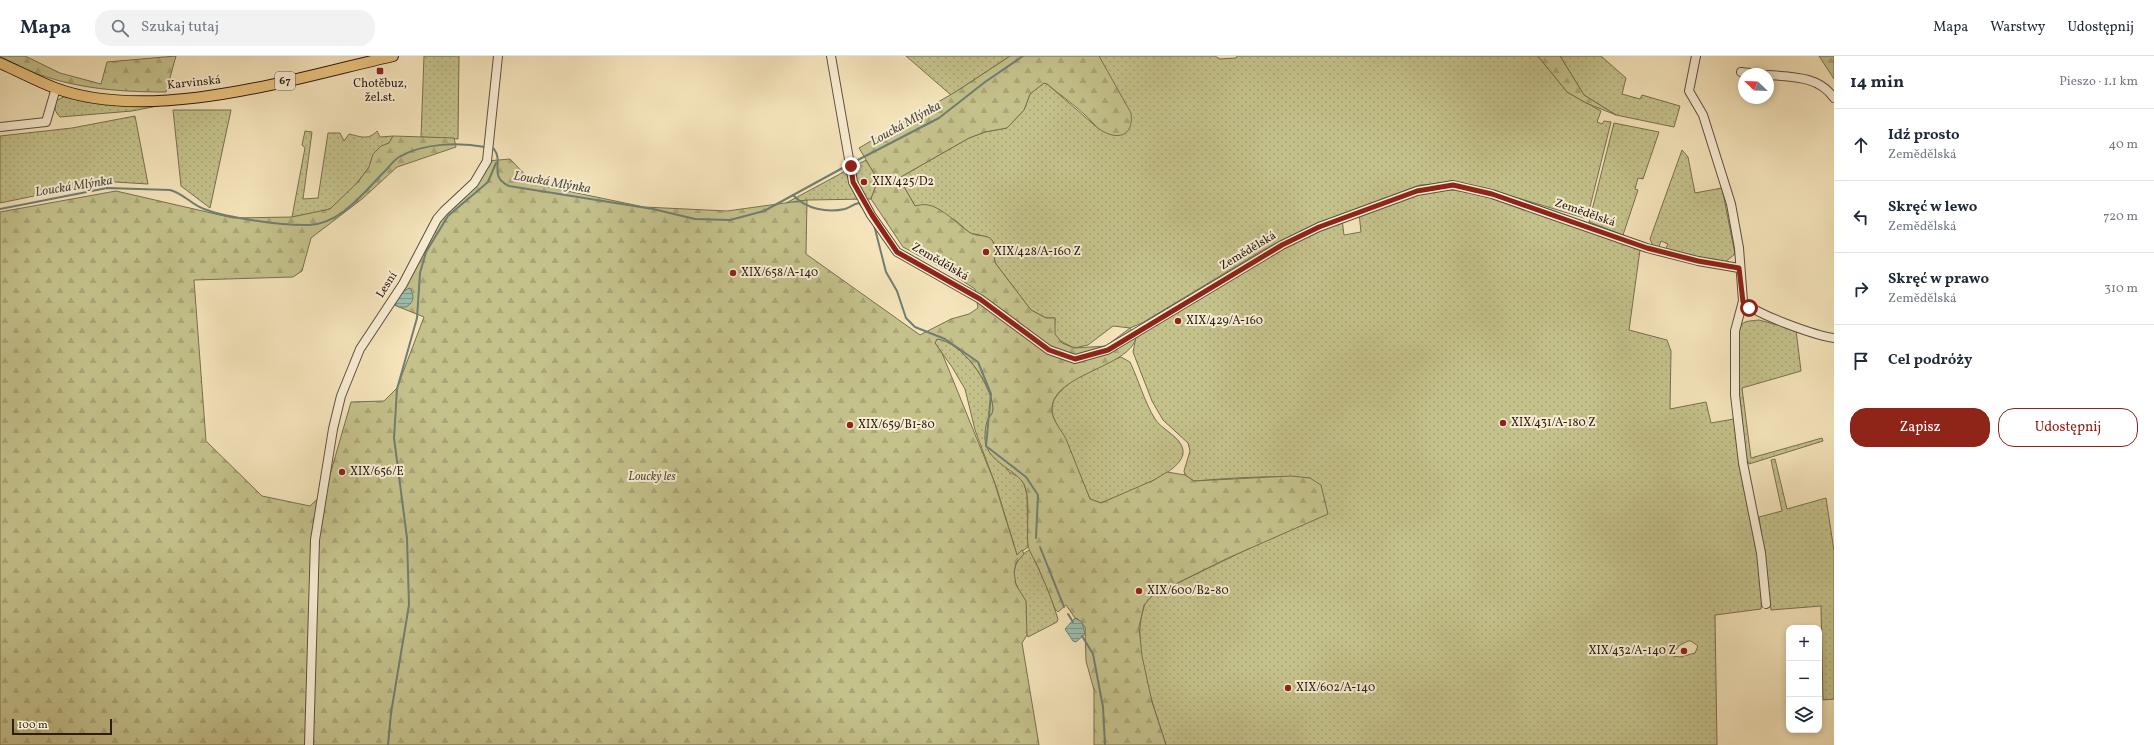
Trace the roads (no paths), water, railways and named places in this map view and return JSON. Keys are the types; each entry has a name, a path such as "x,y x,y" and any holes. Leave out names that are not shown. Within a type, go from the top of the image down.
{"main road":[{"name":"Karvinská","path":"0,63 56,88 119,100 187,98 230,93 393,56"}],"street":[{"name":"Lesní","path":"309,745 314,540 333,429 341,396 360,349 403,284 437,219 474,183 487,161 498,56"},
{"name":"Zemědělská","path":"831,56 853,182 864,202 897,252 980,299 1049,350 1075,359 1108,350 1282,245 1319,227 1417,191 1453,185 1492,194 1647,248 1698,261 1739,268"},
{"path":"1696,56 1689,91 1703,115 1730,204 1739,248 1739,268 1743,302 1735,331 1735,395 1743,463 1761,554 1766,604"},
{"path":"1774,76 1806,79 1820,83 1834,98"},
{"path":"0,127 46,122 56,88"},
{"path":"1743,302 1749,308 1768,316 1834,338"}],"waterway":[{"name":"Loucká Mlýnka","path":"852,163 939,118 985,82 1023,56"},
{"name":"Loucká Mlýnka","path":"0,209 107,188 170,190 200,207 214,212 256,221 309,225 321,223 342,213 351,206 395,160 409,152 430,146 453,144 485,147"},
{"name":"Loucká Mlýnka","path":"490,148 494,149 497,154 499,178 509,186 653,209 695,219 730,220 764,211 848,165"},
{"path":"388,745 391,713 409,605 407,538 394,438 397,389 417,318 420,273 426,252 448,216 488,182 496,163"},
{"path":"793,195 804,204 817,209 838,210 845,209 859,203 864,209"},
{"path":"874,225 886,272 897,291 906,318 915,327 945,339 978,362 991,394 986,446 1026,477 1038,495 1036,538"},
{"path":"1040,547 1064,607"},
{"path":"1068,614 1073,622"},
{"path":"1082,636 1093,654 1103,707 1105,745"}],"place":[{"name":"Chotěbuz, žel.st.","path":"380,71"},
{"name":"XIX/425/D2","path":"864,182"},
{"name":"XIX/428/A-160 Z","path":"986,252"},
{"name":"XIX/658/A-140","path":"733,273"},
{"name":"XIX/429/A-160","path":"1178,321"},
{"name":"XIX/431/A-180 Z","path":"1503,423"},
{"name":"XIX/659/B1-80","path":"850,425"},
{"name":"XIX/656/E","path":"342,472"},
{"name":"XIX/600/B2-80","path":"1139,591"},
{"name":"XIX/432/A-140 Z","path":"1684,651"},
{"name":"XIX/602/A-140","path":"1288,688"}],"park label":[{"name":"Loucký les","path":"652,477"}]}
